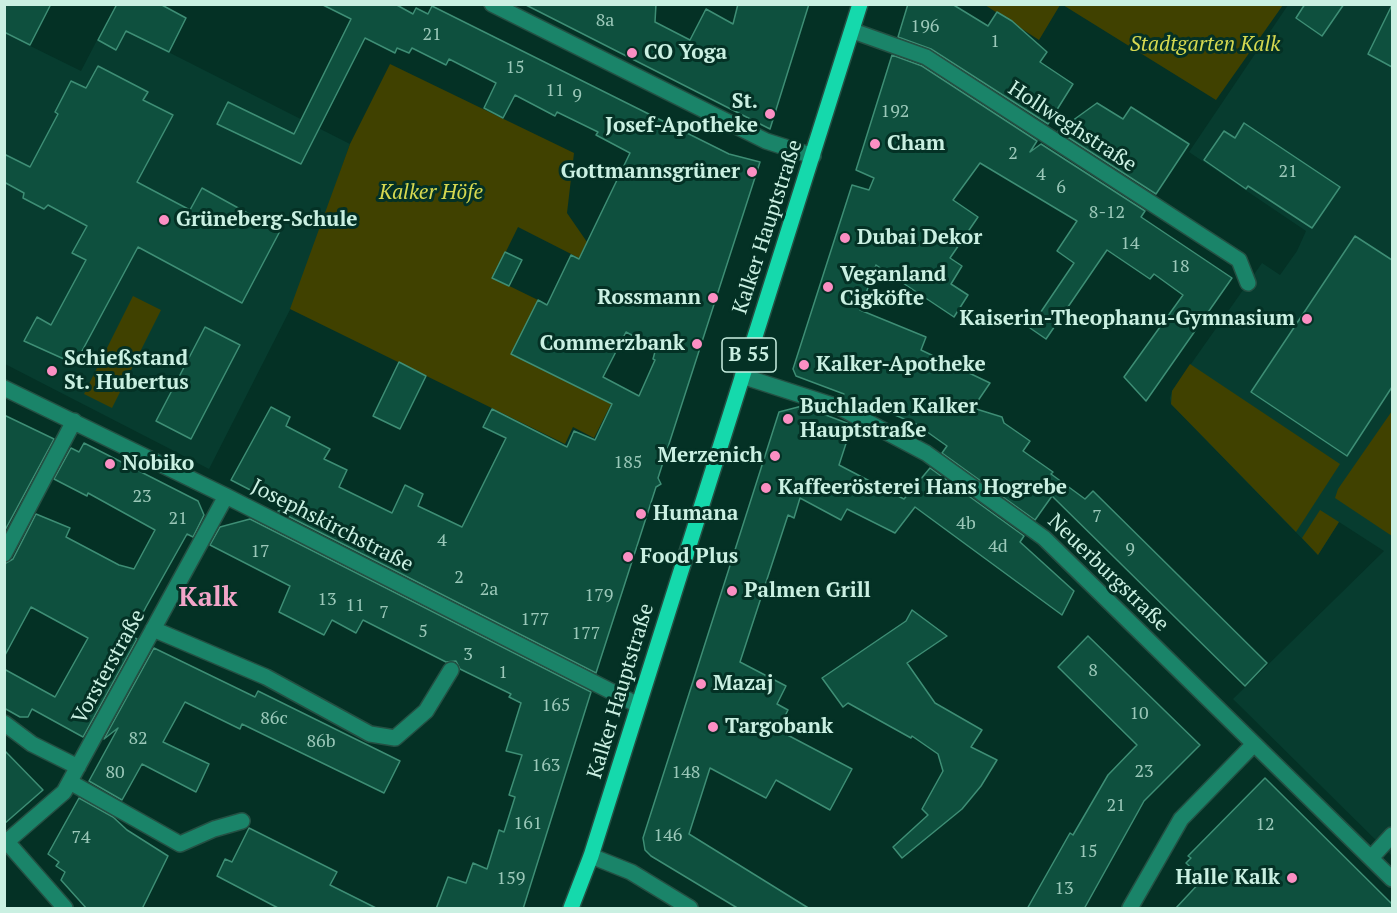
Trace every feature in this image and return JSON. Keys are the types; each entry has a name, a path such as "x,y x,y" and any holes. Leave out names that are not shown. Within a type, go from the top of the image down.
{"main road":[{"name":"Kalker Hauptstraße","path":"571,909 591,856 860,4"}],"street":[{"path":"492,4 766,141 813,156"},
{"name":"Hollweghstraße","path":"853,32 926,57 1239,260 1248,283"},
{"name":"Neuerburgstraße","path":"742,376 841,408 926,453 1044,538 1392,879"},
{"name":"Josephskirchstraße","path":"4,388 226,496 638,705"},
{"path":"4,554 74,422"},
{"name":"Vorsterstraße","path":"65,909 6,843 64,792 226,496"},
{"path":"153,629 266,677 370,734 395,738 426,711 451,670"},
{"path":"4,723 32,744 78,767"},
{"path":"1130,909 1181,819 1254,744"},
{"path":"70,782 180,844 242,821"},
{"path":"1371,858 1392,835"},
{"path":"591,856 631,872 690,909"}],"shaded area":[{"name":"Kaiserin-Theophanu-Gymnasium","path":"1288,5 1392,5 1392,856 1233,699 1384,551 1339,522 1318,555 1171,404 1170,398 1172,391 1262,263 1280,275 1297,251 1306,231 1189,152"},
{"name":"Grüneberg-Schule","path":"107,21 350,144 297,296 209,469 5,364 4,33 81,71"}],"green space":[{"path":"985,5 1060,5 1039,40"},
{"name":"Stadtgarten Kalk","path":"1063,5 1283,5 1216,100"},
{"name":"Kalker Höfe","path":"390,64 574,153 567,213 587,242 579,258 518,227 493,278 538,300 513,354 611,404 594,438 573,427 565,444 290,309 350,144"},
{"path":"133,296 161,310 112,408 84,394"},
{"path":"1190,364 1340,464 1296,532 1171,404 1172,391"},
{"path":"1392,411 1392,536 1335,498 1338,489"},
{"path":"1320,510 1339,522 1318,555 1302,538"}],"building":[{"path":"4,4 51,4 30,45 4,32"},
{"path":"117,4 160,4 186,18 169,52 126,31 116,50 98,40"},
{"path":"321,4 395,4 413,14 416,8 428,14 432,6 729,154 760,162 658,478 661,484 656,487 596,673 278,511 287,509 231,480 271,407 290,417 286,426 330,449 324,459 347,470 339,487 392,513 405,485 423,494 418,506 462,527 506,438 483,427 492,409 567,447 574,431 595,440 612,404 511,354 538,300 547,305 571,255 579,259 630,153 596,135 598,132 557,112 555,116 515,95 503,118 484,108 496,83 449,59 446,65 412,48 409,53 397,48 395,53 365,38 301,164 217,124 228,102 294,134 351,19","holes":["626,332 656,348 653,359 655,360 639,396 603,377"]},
{"path":"524,4 656,4 655,22 690,40 706,9 733,24 738,4 809,4 770,129"},
{"path":"908,4 952,4 988,26 997,12 1012,21 1047,52 1040,62 1073,84 1048,124 931,49 898,37"},
{"path":"1305,4 1344,4 1322,36 1296,18"},
{"path":"1392,5 1392,67 1368,54"},
{"path":"892,55 922,66 1037,141 1030,152 1041,144 1145,211 1141,217 1232,278 1146,401 1124,377 1183,295 1154,274 1150,279 1107,250 1046,339 1030,328 1074,263 1057,251 1077,221 980,163 953,200 978,217 950,258 962,266 951,284 968,295 954,317 876,265 860,310 926,337 921,350 990,383 973,408 1002,417 1004,423 1030,441 1023,451 1085,499 1093,491 1267,663 1245,686 1052,496 1035,520 942,453 947,446 916,424 862,401 860,407 836,396 844,394 796,376 793,369 852,185 869,190 874,178 856,170"},
{"path":"98,66 148,92 143,100 173,115 137,182 190,210 202,188 280,231 242,303 138,247 75,364 24,341 37,317 51,325 86,260 72,253 87,226 48,205 44,209 23,198 24,193 4,182 4,154 30,167 58,114 55,112 71,81 86,88"},
{"path":"1097,103 1123,119 1131,107 1189,144 1156,194 1058,131"},
{"path":"1244,123 1340,187 1312,228 1248,186 1246,189 1204,160 1224,131 1235,138"},
{"path":"1355,236 1392,260 1392,387 1347,456 1251,392"},
{"path":"505,252 522,260 509,286 492,278"},
{"path":"205,327 240,345 191,439 156,421"},
{"path":"399,362 426,376 400,429 373,416"},
{"path":"802,406 852,425 839,465 904,499 930,468 1024,536 1020,542 1074,591 1062,615 915,507 895,533 847,509 841,520 800,498 794,518 788,515 740,662 786,686 777,704 788,710 778,730 852,769 830,810 776,780 766,798 710,768 689,834 810,909 739,909 651,856 645,850 643,838 779,412"},
{"path":"4,415 54,439 4,532"},
{"path":"84,443 198,501 204,515 193,537 187,534 146,607 131,636 137,639 83,737 32,709 28,717 20,717 4,708 4,669 55,697 88,638 31,607 4,657 4,564 13,559 36,514 70,528 66,537 119,565 134,569 155,530 88,493 87,496 54,479 71,448 79,452"},
{"path":"250,519 591,692 523,909 436,909 448,877 466,883 473,863 487,869 499,830 504,832 515,797 509,795 522,755 506,751 521,703 509,697 511,694 460,669 456,661 446,662 363,620 356,633 332,620 324,635 279,612 290,586 210,545 220,527"},
{"path":"912,610 947,636 907,663 935,703 982,730 971,747 997,760 981,786 962,809 902,858 893,847 928,815 922,809 943,771 938,754 912,736 911,738 848,703 843,707 822,678 906,621"},
{"path":"1088,636 1200,745 1144,801 1084,909 1027,909 1070,833 1073,835 1108,775 1137,745 1058,667"},
{"path":"154,648 255,697 258,691 400,761 384,793 242,724 240,729 185,702 163,742 209,764 196,792 142,764 122,800 89,781 118,728 104,739"},
{"path":"4,750 43,790 4,824"},
{"path":"1265,778 1392,904 1392,909 1175,909 1203,879 1186,863 1191,858 1188,856"},
{"path":"79,798 113,817 127,830 168,856 142,909 87,909 61,880 65,872 56,866 59,862 48,854"},
{"path":"249,828 337,872 330,885 378,909 280,909 217,876 225,859 232,862"}],"place":[{"name":"CO Yoga","path":"632,53"},
{"name":"St. Josef-Apotheke","path":"770,114"},
{"name":"Cham","path":"875,144"},
{"name":"Gottmannsgrüner","path":"752,172"},
{"name":"Grüneberg-Schule","path":"164,220"},
{"name":"Dubai Dekor","path":"845,238"},
{"name":"Veganland Cigköfte","path":"828,287"},
{"name":"Rossmann","path":"713,298"},
{"name":"Kaiserin-Theophanu-Gymnasium","path":"1307,319"},
{"name":"Commerzbank","path":"697,344"},
{"name":"Kalker-Apotheke","path":"804,365"},
{"name":"Schießstand St. Hubertus","path":"52,371"},
{"name":"Buchladen Kalker Hauptstraße","path":"788,419"},
{"name":"Merzenich","path":"775,456"},
{"name":"Nobiko","path":"110,464"},
{"name":"Kaffeerösterei Hans Hogrebe","path":"766,488"},
{"name":"Humana","path":"641,514"},
{"name":"Food Plus","path":"628,557"},
{"name":"Palmen Grill","path":"732,591"},
{"name":"Mazaj","path":"701,684"},
{"name":"Targobank","path":"713,727"},
{"name":"Halle Kalk","path":"1292,878"}],"district":[{"name":"Kalk","path":"208,598"}]}
